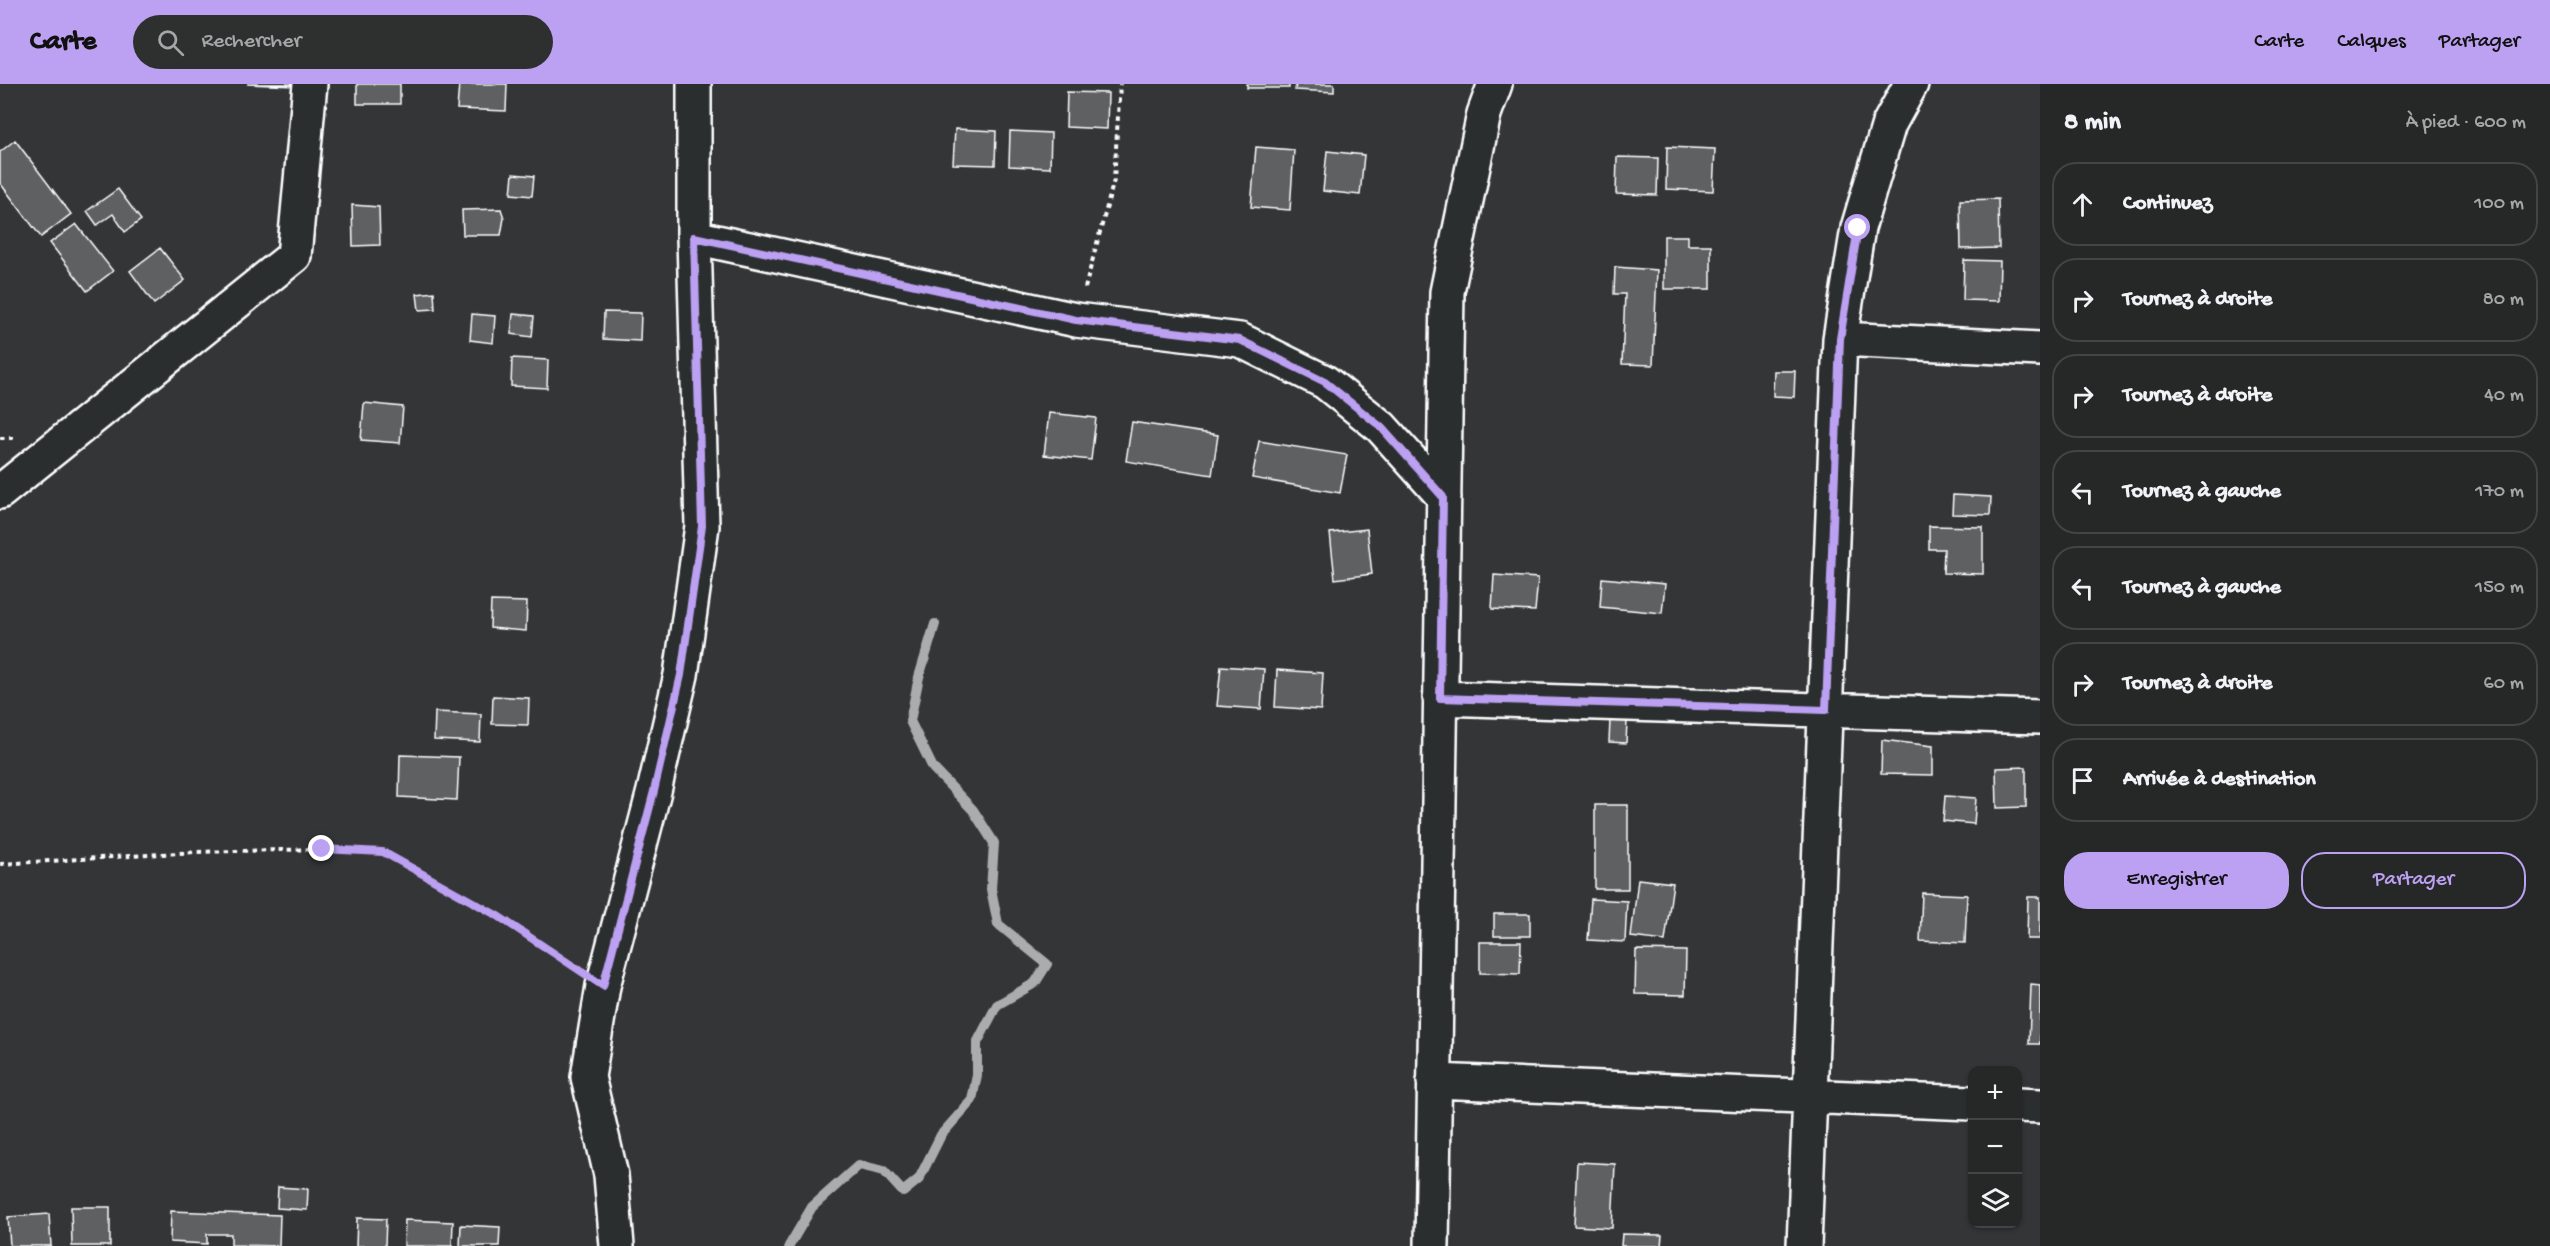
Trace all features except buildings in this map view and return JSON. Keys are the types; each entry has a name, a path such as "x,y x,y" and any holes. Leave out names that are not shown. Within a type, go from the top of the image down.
{"street":[{"path":"0,492 294,256 310,84"},
{"path":"617,1246 611,1175 588,1077 603,986 654,791 681,675 702,526 694,237 694,84"},
{"path":"1432,1246 1447,292 1484,114 1495,84"},
{"path":"1804,1246 1840,339 1858,228 1889,124 1911,84"},
{"path":"694,237 1076,320 1240,340 1325,382 1381,427 1443,497"},
{"path":"1840,339 2040,349"},
{"path":"1440,698 2040,717"},
{"path":"1434,1081 1968,1103"},
{"path":"2022,1105 2040,1106"}],"path":[{"path":"1076,320 1114,180 1120,84"},
{"path":"0,864 195,852 322,849 383,852 498,916 603,986"}],"waterway":[{"path":"789,1246 812,1207 859,1165 884,1171 903,1192 919,1179 941,1135 972,1100 977,1075 977,1043 997,1005 1035,983 1047,964 998,924 991,889 994,843 973,810 933,768 910,721 919,677 935,624"}],"route":[{"path":"322,849 383,852 498,916 603,986 654,791 681,675 702,526 694,237 1076,320 1240,340 1325,382 1381,427 1443,497 1440,698 1826,710 1840,339 1858,228"}]}
